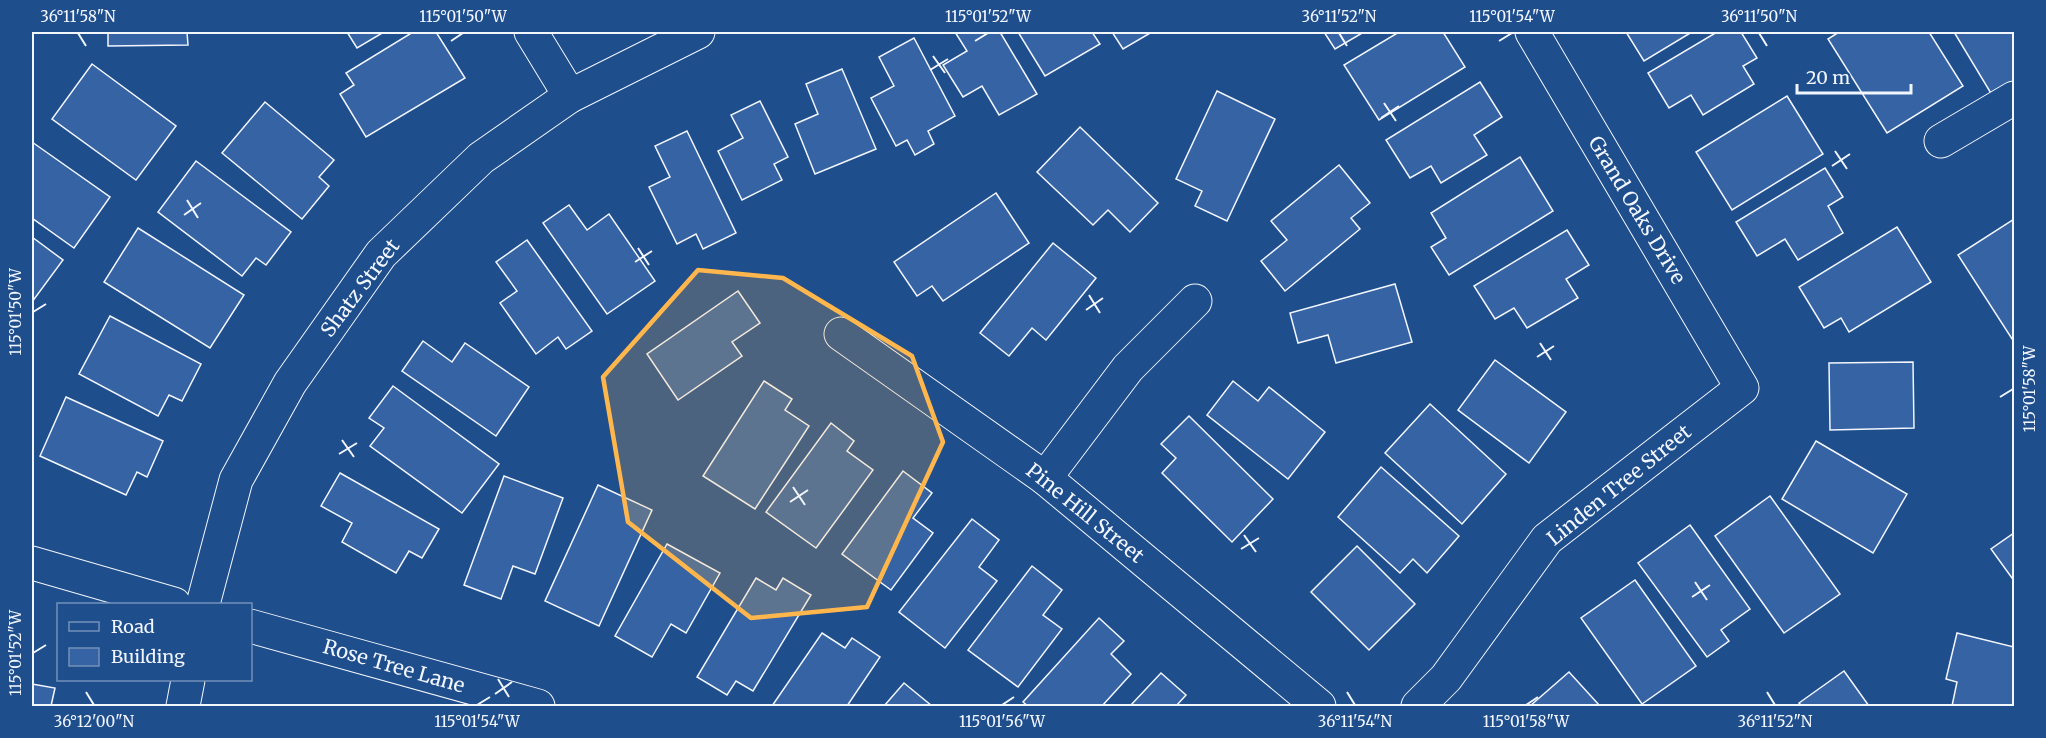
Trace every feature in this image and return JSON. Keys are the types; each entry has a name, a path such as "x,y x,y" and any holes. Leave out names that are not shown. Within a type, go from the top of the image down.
{"street":[{"path":"531,32 570,96"},
{"name":"Shatz Street","path":"202,603 236,480 290,383 381,254 481,158 570,96 698,32"},
{"name":"Grand Oaks Drive","path":"1532,32 1742,388"},
{"path":"1941,141 2014,98"},
{"path":"1045,478 1128,368 1195,301"},
{"name":"Pine Hill Street","path":"841,334 1045,478 1319,706"},
{"name":"Linden Tree Street","path":"1418,706 1446,678 1547,539 1742,388"},
{"path":"32,563 171,603"},
{"name":"Rose Tree Lane","path":"252,627 538,706"},
{"path":"183,706 188,681"}],"highlighted area":[{"path":"698,270 783,278 912,356 943,442 867,607 751,618 628,522 603,377"}],"building":[{"path":"108,32 187,32 188,45 108,46"},
{"path":"347,32 384,32 357,48"},
{"path":"413,32 436,32 465,78 366,137 340,94 354,85 346,73"},
{"path":"955,32 1000,32 1037,94 999,115 982,86 963,97 943,65 967,51"},
{"path":"1018,32 1092,32 1100,44 1045,76"},
{"path":"1112,32 1152,32 1123,49"},
{"path":"1324,32 1364,32 1335,49"},
{"path":"1399,32 1443,32 1465,67 1379,120 1344,65"},
{"path":"1626,32 1692,32 1644,61"},
{"path":"1717,32 1741,32 1757,58 1743,66 1754,84 1703,115 1691,95 1669,108 1648,73"},
{"path":"1839,32 1929,32 1963,86 1887,133 1828,39"},
{"path":"1954,32 2014,32 2014,81 1992,95"},
{"path":"914,38 955,116 928,131 934,144 915,155 907,140 896,146 871,98 894,86 879,57"},
{"path":"92,64 176,126 136,180 52,119"},
{"path":"842,69 876,149 815,174 795,124 818,114 806,84"},
{"path":"1480,82 1502,117 1474,135 1487,155 1441,183 1431,166 1410,178 1386,140"},
{"path":"1217,91 1275,119 1227,221 1195,206 1202,191 1176,179"},
{"path":"1787,96 1823,154 1732,210 1696,152"},
{"path":"760,101 788,157 774,164 782,180 742,200 718,151 743,138 731,115"},
{"path":"265,102 334,160 319,177 329,186 302,219 222,153"},
{"path":"1080,127 1158,203 1130,232 1108,210 1093,225 1037,172"},
{"path":"687,131 736,233 703,249 696,234 677,244 649,187 670,177 655,146"},
{"path":"32,142 110,197 74,248 32,218"},
{"path":"1520,157 1553,211 1449,275 1431,247 1446,238 1431,213"},
{"path":"196,161 291,232 266,265 256,258 242,276 158,212"},
{"path":"1339,165 1370,203 1351,218 1360,229 1285,291 1261,261 1287,240 1271,221"},
{"path":"1825,168 1843,197 1828,206 1843,233 1798,260 1785,239 1757,256 1736,222"},
{"path":"996,193 1029,243 943,301 932,286 917,296 894,262"},
{"path":"569,205 587,230 609,214 655,281 607,314 543,223"},
{"path":"2014,219 2014,342 1958,255"},
{"path":"1897,227 1931,282 1849,332 1841,318 1824,328 1799,287"},
{"path":"138,228 244,295 210,348 104,282"},
{"path":"1567,230 1589,265 1566,279 1578,298 1527,328 1514,308 1495,319 1474,286"},
{"path":"32,237 63,260 32,302"},
{"path":"527,240 592,331 566,349 558,337 536,354 500,303 517,291 496,262"},
{"path":"1053,243 1096,278 1046,340 1032,328 1009,356 980,333"},
{"path":"1395,284 1412,342 1336,363 1328,335 1298,343 1290,313"},
{"path":"738,291 760,323 732,342 742,356 678,400 647,354"},
{"path":"110,316 201,364 182,401 169,395 158,416 79,374"},
{"path":"423,341 452,362 465,343 529,387 496,436 402,371"},
{"path":"1495,360 1566,412 1529,463 1458,410"},
{"path":"1913,362 1914,428 1830,430 1829,363"},
{"path":"764,381 792,399 785,410 809,426 755,509 703,476"},
{"path":"1233,381 1258,401 1269,387 1325,432 1288,479 1207,415"},
{"path":"393,386 499,464 462,513 370,446 384,428 369,418"},
{"path":"66,397 163,441 147,477 137,472 126,495 40,456"},
{"path":"1430,404 1506,474 1462,524 1385,453"},
{"path":"1189,416 1273,499 1232,542 1162,473 1176,458 1161,444"},
{"path":"831,423 854,441 847,451 873,470 816,548 766,512"},
{"path":"1816,441 1907,494 1873,553 1782,499"},
{"path":"1381,467 1459,536 1427,573 1413,559 1400,573 1338,517"},
{"path":"903,471 932,493 913,518 933,533 891,590 842,554"},
{"path":"340,473 439,529 422,558 409,551 396,573 342,542 352,523 321,506"},
{"path":"504,476 563,498 535,574 513,566 501,599 464,585"},
{"path":"598,485 652,510 599,626 545,601"},
{"path":"1770,496 1840,594 1784,633 1715,536"},
{"path":"972,519 999,540 979,567 997,581 945,648 899,612"},
{"path":"1690,525 1750,609 1721,630 1729,641 1707,657 1638,563"},
{"path":"2014,533 2014,577 2012,578 1991,549"},
{"path":"667,544 720,573 686,633 671,624 652,657 615,636"},
{"path":"1357,546 1415,604 1369,650 1311,592"},
{"path":"1032,566 1062,590 1043,615 1062,629 1018,687 968,650"},
{"path":"756,578 776,590 783,578 811,595 753,691 736,681 727,695 697,677"},
{"path":"1635,580 1696,666 1642,704 1581,618"},
{"path":"1099,618 1124,641 1111,654 1131,674 1102,706 1028,706 1023,702"},
{"path":"822,633 845,648 852,638 880,657 847,706 772,706"},
{"path":"1957,633 2014,647 2013,706 1952,706 1957,682 1946,679"},
{"path":"1844,671 1869,706 1802,706 1799,703"},
{"path":"1569,672 1600,706 1530,706"},
{"path":"1161,673 1186,695 1176,706 1130,706"},
{"path":"904,683 932,706 884,706"},
{"path":"32,684 55,688 51,706 32,706"}]}
